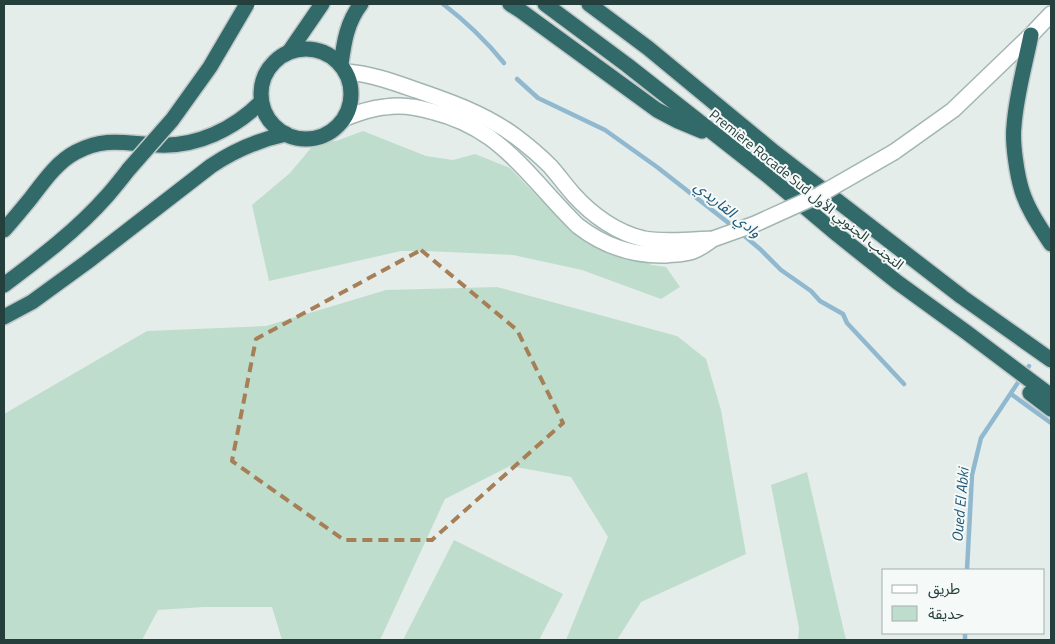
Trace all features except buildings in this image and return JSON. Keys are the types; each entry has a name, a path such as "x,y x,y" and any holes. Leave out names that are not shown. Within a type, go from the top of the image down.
{"highway":[{"path":"4,285 56,244 107,196 172,120 210,67 247,4"},
{"path":"289,52 322,4"},
{"path":"344,68 345,37 349,24 361,4"},
{"path":"510,4 657,110 719,138"},
{"name":"Première Rocade Sud التجنب الجنوبي الأول","path":"545,4 767,175 890,276 1051,396"},
{"name":"Première Rocade Sud التجنب الجنوبي الأول","path":"589,4 648,48 774,152 938,279 1051,360"},
{"path":"1031,36 1014,127 1016,163 1022,191 1034,218 1051,244"},
{"path":"298,49 317,49 334,58 344,68 350,81 352,100 345,118 332,131 314,138 295,138 286,134 268,118 261,102 261,87 273,62 281,56 298,49"},
{"path":"4,230 56,167 80,150 96,144 112,142 159,145 190,142 230,127 261,102"},
{"path":"4,317 32,302 223,158 252,143 286,134"},
{"path":"966,332 1011,378 1051,409"}],"street":[{"path":"345,118 387,106 403,106 422,108 457,120 473,127 503,148 578,226 590,235 616,248 642,254 673,254 694,250 714,239 756,224 819,195 894,152 953,110 1031,36 1051,14"},
{"path":"344,68 452,102 498,124 515,136 548,165 586,207 624,232 656,241 714,239"}],"highlighted area":[{"path":"421,250 517,330 563,423 432,540 344,540 232,461 256,339"}],"green space":[{"path":"363,131 426,156 453,160 475,154 510,168 540,199 577,231 610,250 652,265 666,267 680,287 661,299 582,270 513,255 424,251 401,251 269,281 252,205 290,173 316,142 336,141"},
{"path":"497,287 677,336 706,359 721,410 746,554 641,602 617,640 566,640 608,537 571,477 510,466 445,499 380,640 282,640 272,607 204,607 158,610 142,640 4,640 4,414 147,331 266,326 386,290"},
{"path":"807,472 846,640 798,640 799,628 771,485"},
{"path":"454,540 563,594 539,640 403,640"}],"waterway":[{"name":"وادي القاريدي","path":"443,4 475,32 504,63"},
{"name":"وادي القاريدي","path":"517,79 538,98 605,130 657,167 735,228"},
{"name":"وادي القاريدي","path":"741,233 781,270 811,291 820,301 843,314 847,323 904,384"},
{"name":"Oued El Abki","path":"967,569 972,475 981,438 1029,366"},
{"path":"1011,394 1051,423"},
{"name":"Oued El Abki","path":"965,634 965,640"}]}
